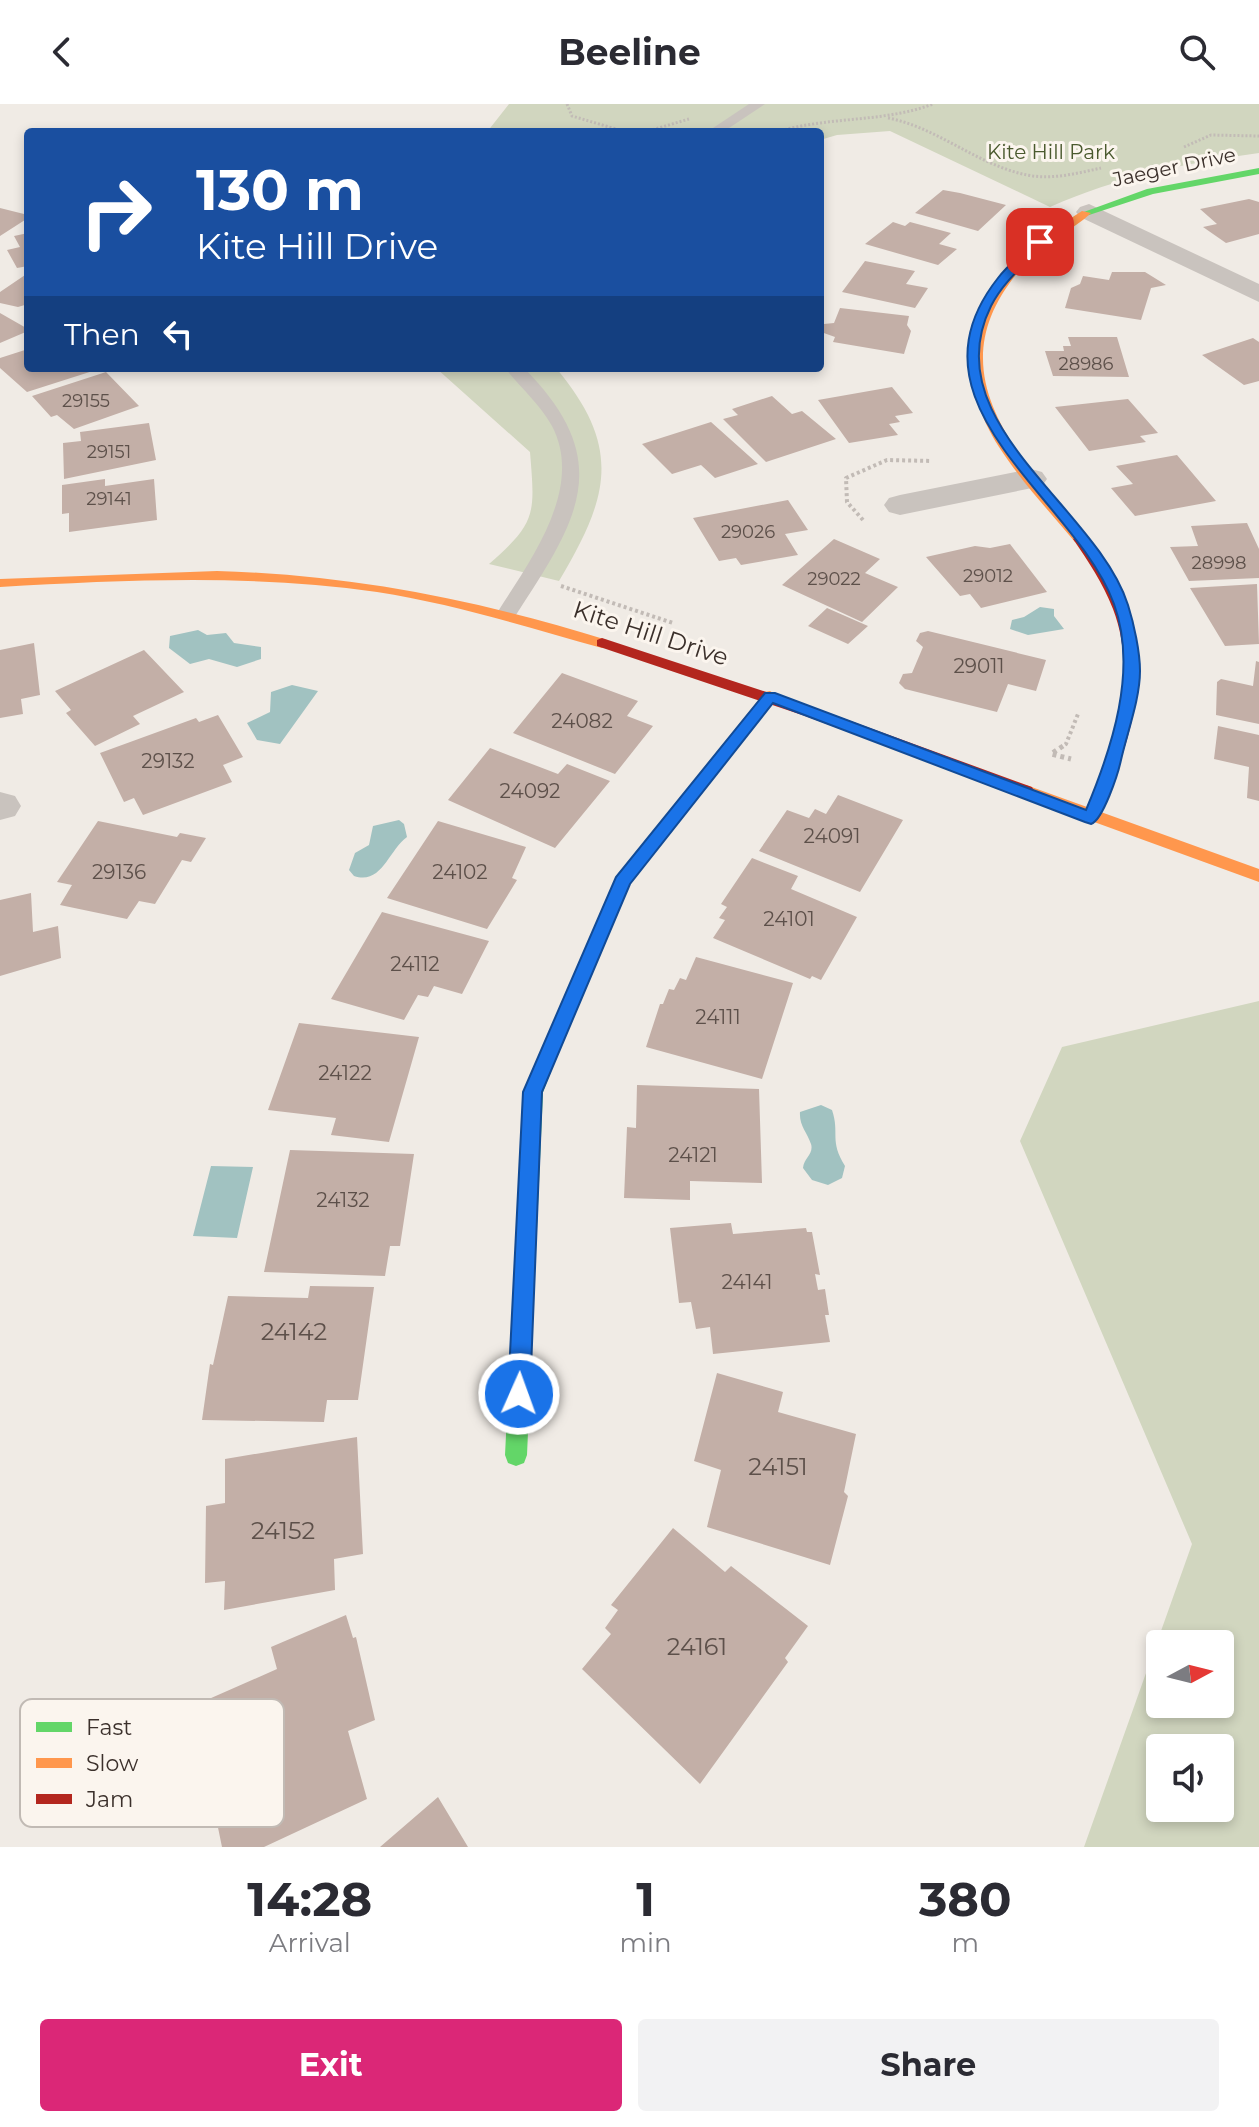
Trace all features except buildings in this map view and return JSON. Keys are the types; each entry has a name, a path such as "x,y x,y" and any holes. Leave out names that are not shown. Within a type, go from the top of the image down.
{"street":[{"name":"Jaeger Drive","path":"1091,818 1111,770 1133,672 1121,604 1085,541 1002,442 983,404 974,366 975,336 985,307 1010,271 1055,229 1089,212 1161,189 1259,171"},
{"path":"1089,212 1259,294"},
{"path":"900,505 1031,479"},
{"name":"Kite Hill Drive","path":"0,583 158,573 284,576 398,591 507,613 770,696 1091,818 1259,876"},
{"path":"516,1455 533,1092 622,882 770,696"}],"lane":[{"path":"720,128 758,104"},
{"path":"507,613 555,538 572,480 570,442 552,405 518,372"}],"path":[{"path":"567,104 572,116 612,128"},
{"path":"888,118 933,104"},
{"path":"792,128 814,122 888,118 929,126 993,163 1029,176 1062,175 1109,166"},
{"path":"1175,151 1211,135 1259,136"}],"green space":[{"name":"Kite Hill Park","path":"509,104 1259,104 1259,153 1152,172 1050,207 890,131 824,139 824,128 490,128"},
{"path":"440,372 559,372 592,423 600,448 598,498 589,524 559,581 489,564 516,538 529,516 532,504 530,452"},
{"path":"1259,1001 1259,1847 1084,1847 1146,1673 1146,1718 1234,1718 1234,1630 1161,1630 1192,1544 1020,1141 1062,1047"}],"water":[{"path":"1040,607 1054,609 1054,616 1064,629 1028,635 1010,629 1012,620"},
{"path":"198,630 207,635 226,633 234,643 261,647 261,659 237,667 209,659 190,664 169,648 170,636"},
{"path":"292,685 318,691 280,744 257,740 247,723 270,712 271,692"},
{"path":"399,820 404,824 407,837 378,871 371,876 354,876 349,870 355,853 369,845 373,826"},
{"path":"821,1105 832,1110 837,1150 845,1166 842,1178 828,1185 812,1180 803,1168 812,1147 800,1112"},
{"path":"211,1166 253,1167 237,1238 193,1236"}],"traffic: fast":[{"path":"1086,213 1151,191 1259,171"},
{"path":"516,1455 533,1092 551,1049"}],"traffic: slow":[{"path":"1080,539 1003,443 985,406 977,372 978,340 988,310 1004,282 1026,256 1086,213"},
{"path":"0,583 217,576 347,584 444,600 602,643"},
{"path":"551,1049 622,882 770,696"},
{"path":"1026,791 1259,876"}],"traffic: jam":[{"path":"1080,539 1105,576 1121,610 1130,643 1132,675 1119,742 1091,818"},
{"path":"602,643 810,712 1026,791"}],"route":[{"path":"519,1394 533,1092 622,882 770,696 1091,818 1111,770 1133,672 1121,604 1085,541 1002,442 983,404 974,366 975,336 985,307 1002,279 1040,242"}]}
